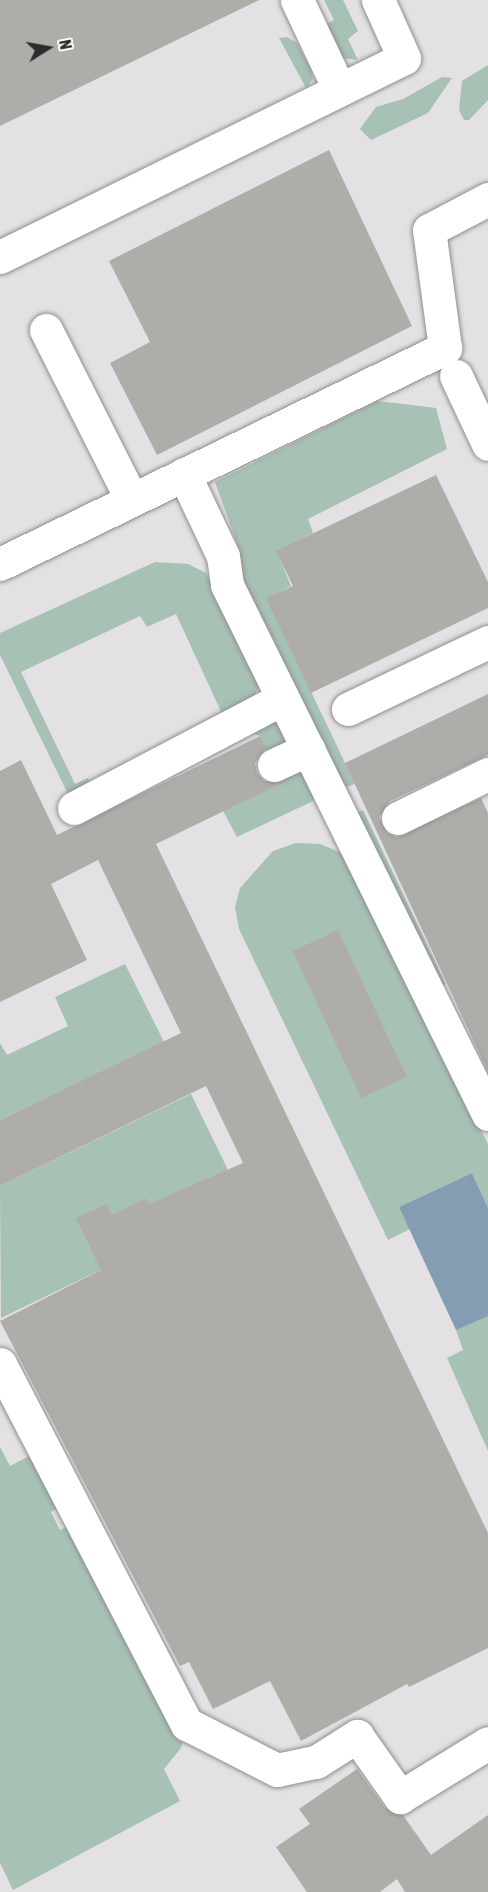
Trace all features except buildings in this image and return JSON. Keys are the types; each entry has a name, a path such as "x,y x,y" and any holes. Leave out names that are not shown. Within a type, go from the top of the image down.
{"lane":[{"path":"297,0 339,90"},
{"path":"0,256 404,58 378,0"},
{"path":"0,564 130,498 445,348 429,230 488,199"},
{"path":"46,330 130,498"},
{"path":"456,376 488,444"},
{"path":"184,474 223,556 227,585 488,1114"},
{"path":"348,709 488,642"},
{"path":"74,808 282,699"},
{"path":"274,765 308,748"},
{"path":"398,818 488,774"},
{"path":"0,1364 187,1724 277,1770 316,1762 357,1736 400,1797 488,1743"}],"green space":[{"path":"324,0 343,0 358,31 348,39 358,60 341,58 320,27 334,20"},
{"path":"287,37 297,43 311,69 313,79 306,88 279,38"},
{"path":"488,65 488,100 469,120 464,120 459,110 462,81"},
{"path":"442,77 452,78 428,113 371,140 360,129 376,107 403,99"},
{"path":"378,401 436,408 447,449 308,519 313,533 277,552 291,586 267,599 355,784 343,788 240,577 239,549 215,482"},
{"path":"155,562 188,564 206,573 263,681 250,702 224,718 176,614 147,627 140,616 21,672 75,784 88,778 90,784 69,796 0,655 0,633"},
{"path":"264,718 283,722 314,791 313,801 237,837 223,811 279,783 260,736 254,734 221,749"},
{"path":"363,810 446,984 443,986 355,814"},
{"path":"296,843 320,844 344,854 488,1144 488,1208 472,1173 399,1207 410,1229 388,1240 239,929 235,907 240,888 273,851"},
{"path":"125,964 164,1042 0,1120 0,1043 7,1055 68,1026 55,997"},
{"path":"191,1094 228,1170 196,1224 1,1318 0,1186"},
{"path":"488,1315 488,1451 447,1358 463,1350 456,1330"},
{"path":"0,1447 10,1466 31,1455 58,1508 51,1512 60,1530 68,1526 185,1732 181,1748 164,1769 180,1801 13,1890 0,1863"}],"water":[{"path":"472,1173 488,1208 488,1316 456,1330 399,1207"}]}
